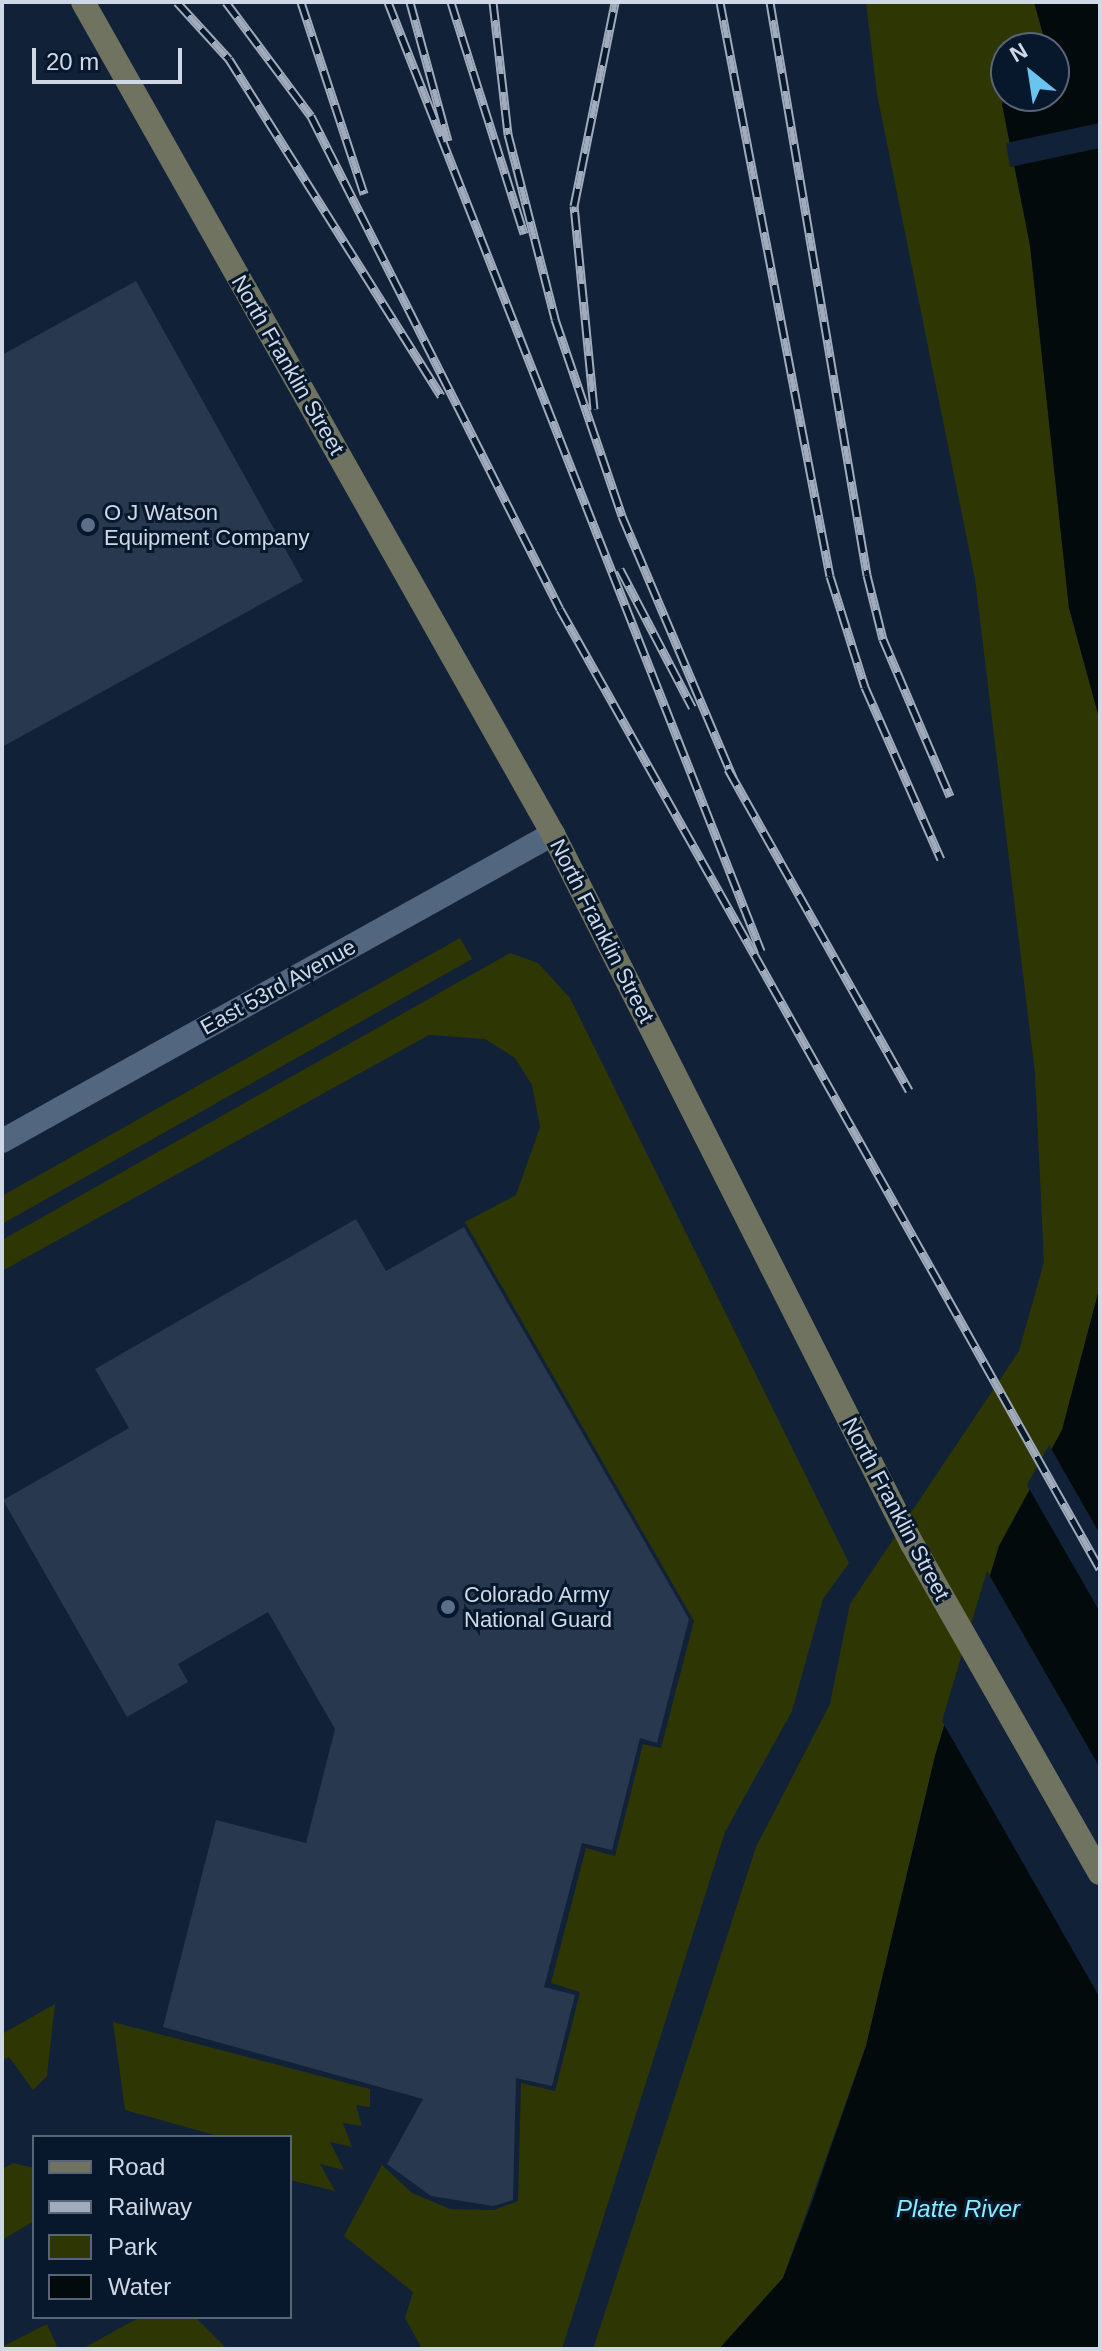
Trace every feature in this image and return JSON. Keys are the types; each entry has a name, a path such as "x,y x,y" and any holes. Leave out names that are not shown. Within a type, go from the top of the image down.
{"street":[{"name":"North Franklin Street","path":"83,2 553,834 911,1542 1100,1873"},
{"name":"East 53rd Avenue","path":"2,1141 553,834"}],"green space":[{"path":"866,2 1034,2 1043,32 990,32 990,112 1004,112 1030,245 1069,608 1100,721 1100,1286 1062,1430 999,1546 935,1756 866,2046 783,2278 719,2349 593,2349 756,1847 830,1704 850,1604 1019,1351 1044,1262 1035,1073 975,579 877,94"},
{"path":"460,938 472,959 2,1224 2,1196"},
{"path":"510,953 538,963 570,998 849,1563 823,1599 792,1711 725,1832 562,2349 422,2349 405,2318 413,2292 344,2236 382,2165 412,2193 450,2209 494,2210 518,2201 521,2083 555,2091 580,1992 551,1983 586,1848 615,1856 643,1744 661,1748 694,1621 465,1222 516,1195 540,1127 532,1085 515,1058 485,1039 429,1035 2,1271 2,1240"},
{"path":"55,2004 47,2076 33,2090 9,2057 2,2060 2,2034"},
{"path":"113,2022 370,2089 370,2107 356,2105 362,2126 343,2123 352,2147 330,2142 344,2170 320,2164 335,2191 292,2180 292,2135 215,2135 125,2110"},
{"path":"13,2163 32,2168 32,2222 2,2240 2,2169"},
{"path":"136,2319 197,2319 227,2349 82,2349"},
{"path":"47,2324 58,2349 2,2349 2,2347"}],"water":[{"path":"1034,2 1100,2 1100,721 1069,608 1030,245 1004,112 1070,112 1070,32 1042,32"},
{"name":"Platte River","path":"1100,1286 1100,2349 719,2349 783,2278 812,2202 866,2046 935,1756 999,1546 1062,1430"}],"pier":[{"path":"1100,123 1100,148 1010,167 1006,143"},
{"path":"1049,1445 1100,1534 1100,1612 1027,1485"},
{"path":"987,1571 1100,1768 1100,1998 942,1721"}],"building":[{"path":"136,281 303,581 2,747 2,355"},
{"path":"356,1219 386,1271 464,1227 689,1619 657,1743 640,1738 612,1850 582,1843 544,1987 575,1995 552,2086 516,2078 513,2200 493,2206 431,2196 387,2164 423,2099 163,2027 216,1820 306,1843 335,1729 268,1612 178,1664 188,1682 127,1717 3,1500 129,1428 95,1369"}],"railway":[{"path":"177,2 229,59 441,396"},
{"path":"226,2 311,116 560,609 1100,1569"},
{"path":"301,2 364,194"},
{"path":"388,2 761,951"},
{"path":"410,2 448,141"},
{"path":"451,2 524,234"},
{"path":"493,2 508,134 555,319 622,516 733,778"},
{"path":"594,409 574,206 615,2"},
{"path":"720,2 830,576 865,687 941,859"},
{"path":"770,2 867,575 883,639 950,796"},
{"path":"620,569 692,707"},
{"path":"728,769 909,1090"}],"place":[{"name":"O J Watson Equipment Company","path":"88,525"},
{"name":"Colorado Army National Guard","path":"448,1607"}]}
